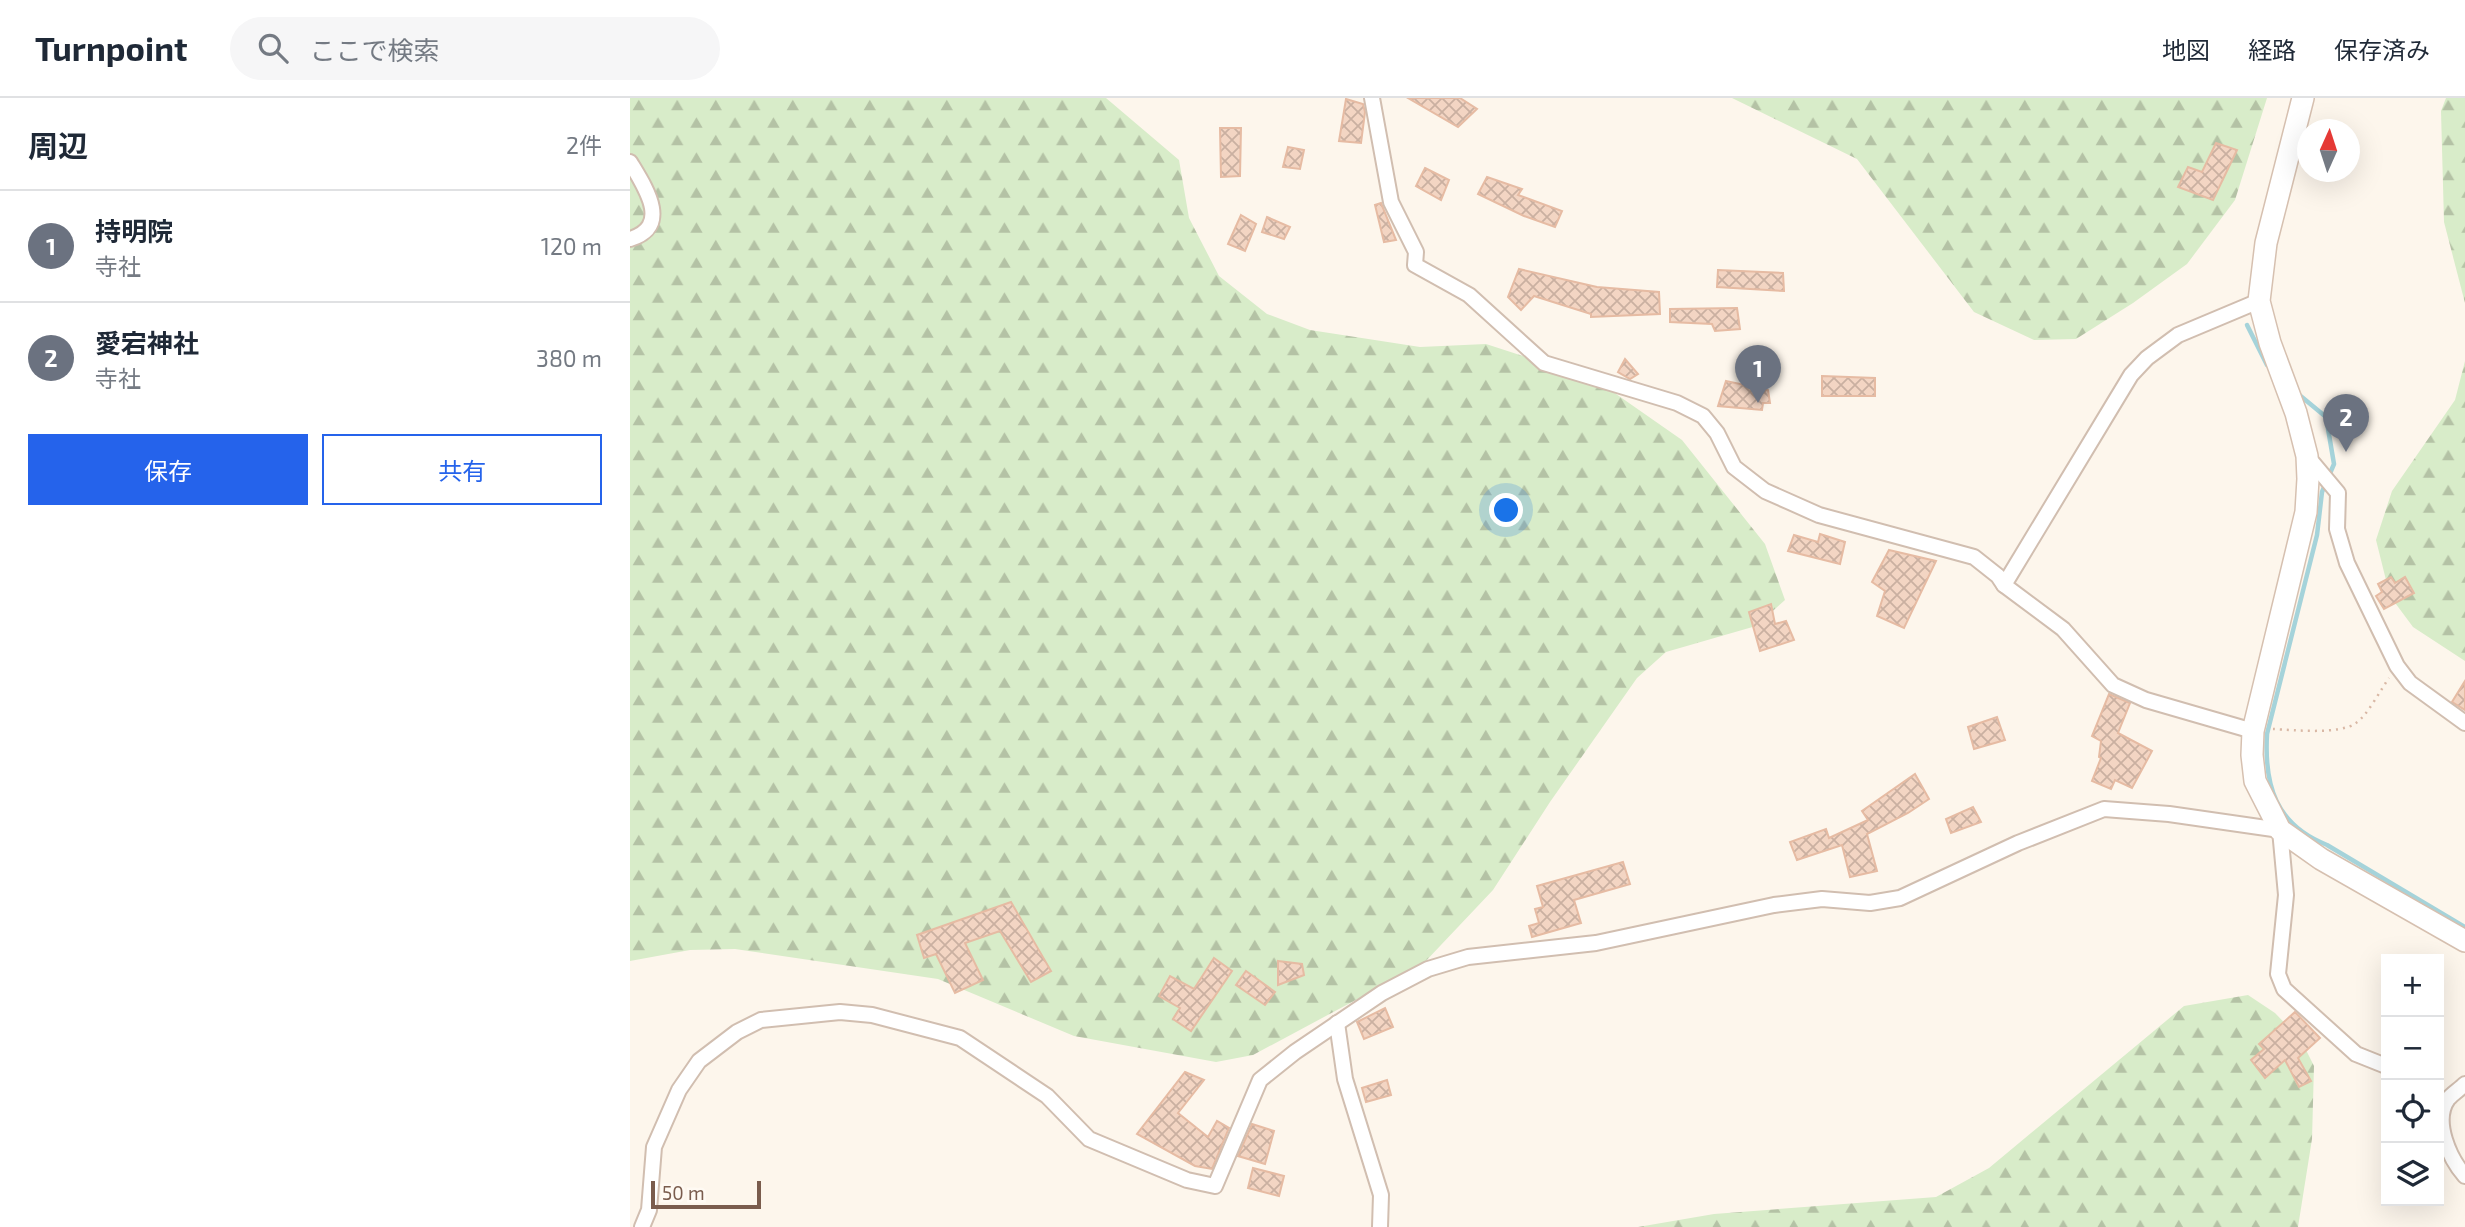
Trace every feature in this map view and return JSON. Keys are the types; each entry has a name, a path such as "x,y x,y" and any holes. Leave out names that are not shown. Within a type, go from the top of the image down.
{"street":[{"path":"1372,98 1391,202 1416,252 1415,265 1469,295 1544,363 1677,403 1703,416 1717,433 1734,467 1765,491 1819,515 1974,557 1998,576 2004,585 2063,629 2113,685 2146,701 2262,730"},
{"path":"2303,98 2266,243 2259,301 2270,343 2297,413 2307,456 2306,512 2262,730 2252,755 2255,781 2280,830 2286,895 2278,974 2284,989 2356,1054 2381,1064"},
{"path":"630,162 653,206 650,225 641,236 630,239"},
{"path":"2004,585 2131,375 2147,358 2178,335 2259,301"},
{"path":"2307,456 2338,492 2337,529 2347,563 2397,666 2410,684 2465,723"},
{"path":"642,1227 649,1210 654,1147 688,1073 699,1060 737,1032 761,1020 840,1012 872,1015 960,1038 1048,1096 1089,1139 1187,1180 1215,1186 1260,1080 1295,1052 1382,993 1428,969 1468,957 1596,943 1774,905 1822,899 1870,903 1899,898 2018,843 2104,809 2169,814 2280,830 2321,859 2465,941"},
{"path":"1337,1023 1345,1079 1381,1195 1380,1227"},
{"path":"2444,1096 2465,1084"},
{"path":"2444,1124 2446,1147 2456,1167 2465,1176"}],"path":[{"path":"2262,730 2305,731 2358,723 2397,666"}],"green space":[{"path":"630,98 1106,98 1179,160 1189,218 1219,276 1267,314 1310,330 1420,347 1486,344 1596,380 1682,440 1765,544 1785,600 1756,626 1666,652 1637,678 1550,802 1493,890 1423,964 1253,1055 1216,1062 1074,1036 938,979 735,949 690,950 630,961"},
{"path":"1732,98 2267,98 2235,200 2187,264 2076,339 2034,340 1974,312 1857,159"},
{"path":"2446,98 2465,98 2465,303 2444,222 2441,111"},
{"path":"2465,361 2465,661 2413,627 2390,596 2376,540 2392,491 2455,400"},
{"path":"2248,995 2275,1013 2301,1040 2314,1066 2312,1139 2298,1227 1638,1227 1714,1214 1936,1197 1989,1168 2184,1006"}],"building":[{"path":"1408,98 1460,98 1477,109 1458,127"},
{"path":"1346,99 1363,104 1365,112 1361,143 1339,141"},
{"path":"1220,128 1241,128 1240,176 1221,177"},
{"path":"2216,143 2237,150 2213,200 2178,187 2188,167 2202,172"},
{"path":"1288,147 1304,150 1300,169 1283,167"},
{"path":"1425,168 1449,180 1441,200 1416,186"},
{"path":"1487,177 1522,189 1518,195 1562,211 1555,227 1524,216 1478,194"},
{"path":"1381,203 1396,240 1384,242 1375,205"},
{"path":"1241,215 1256,224 1245,251 1228,244"},
{"path":"1267,217 1290,227 1284,239 1262,232"},
{"path":"1519,269 1597,287 1659,292 1660,314 1591,317 1591,314 1534,296 1521,310 1508,297"},
{"path":"1718,270 1783,273 1784,291 1717,287"},
{"path":"1737,308 1740,329 1715,331 1712,324 1670,322 1670,309"},
{"path":"1625,359 1638,374 1630,379 1618,372"},
{"path":"1822,376 1875,378 1875,396 1822,396"},
{"path":"1726,381 1768,390 1770,403 1763,403 1762,410 1718,406"},
{"path":"1820,534 1845,542 1840,564 1788,551 1794,535 1818,542"},
{"path":"1889,550 1936,561 1904,628 1877,616 1885,591 1872,582"},
{"path":"2391,577 2395,583 2405,577 2414,593 2384,609 2376,596 2382,592 2378,584"},
{"path":"1771,604 1775,624 1786,621 1794,640 1760,651 1749,612"},
{"path":"2465,681 2465,710 2452,702"},
{"path":"2109,694 2130,703 2118,733 2152,751 2132,788 2115,780 2111,789 2092,781 2101,758 2101,741 2092,736"},
{"path":"1997,717 2005,740 1974,749 1968,727"},
{"path":"1915,774 1929,799 1867,834 1877,871 1850,877 1842,845 1797,860 1790,842 1826,829 1829,838 1868,820 1862,811"},
{"path":"1973,807 1981,822 1951,833 1946,819"},
{"path":"1623,862 1630,884 1574,900 1581,923 1532,937 1529,926 1539,923 1535,909 1543,907 1537,886"},
{"path":"1011,902 1051,971 1031,982 1000,931 965,943 983,980 955,993 936,954 924,958 917,935"},
{"path":"1214,958 1232,971 1191,1031 1173,1019 1180,1008 1159,996 1170,976 1194,989"},
{"path":"1278,961 1302,964 1304,975 1278,985"},
{"path":"1246,971 1275,992 1265,1005 1236,985"},
{"path":"1385,1008 1393,1027 1364,1039 1357,1022"},
{"path":"2295,1012 2320,1038 2298,1058 2311,1081 2299,1087 2285,1060 2265,1078 2251,1060 2264,1049 2259,1044"},
{"path":"1185,1072 1204,1080 1178,1113 1208,1137 1217,1121 1229,1128 1212,1169 1195,1166 1137,1134"},
{"path":"1387,1080 1391,1095 1366,1102 1362,1088"},
{"path":"1252,1124 1274,1131 1265,1164 1238,1156"},
{"path":"1253,1168 1284,1176 1279,1196 1248,1188"}],"waterway":[{"path":"2247,325 2267,365"},
{"path":"2297,393 2326,417 2334,464 2322,492 2317,535 2267,734 2271,787 2285,815 2296,827 2465,927"}],"place":[{"name":"持明院","path":"1758,403"},
{"name":"愛宕神社","path":"2346,452"}]}
